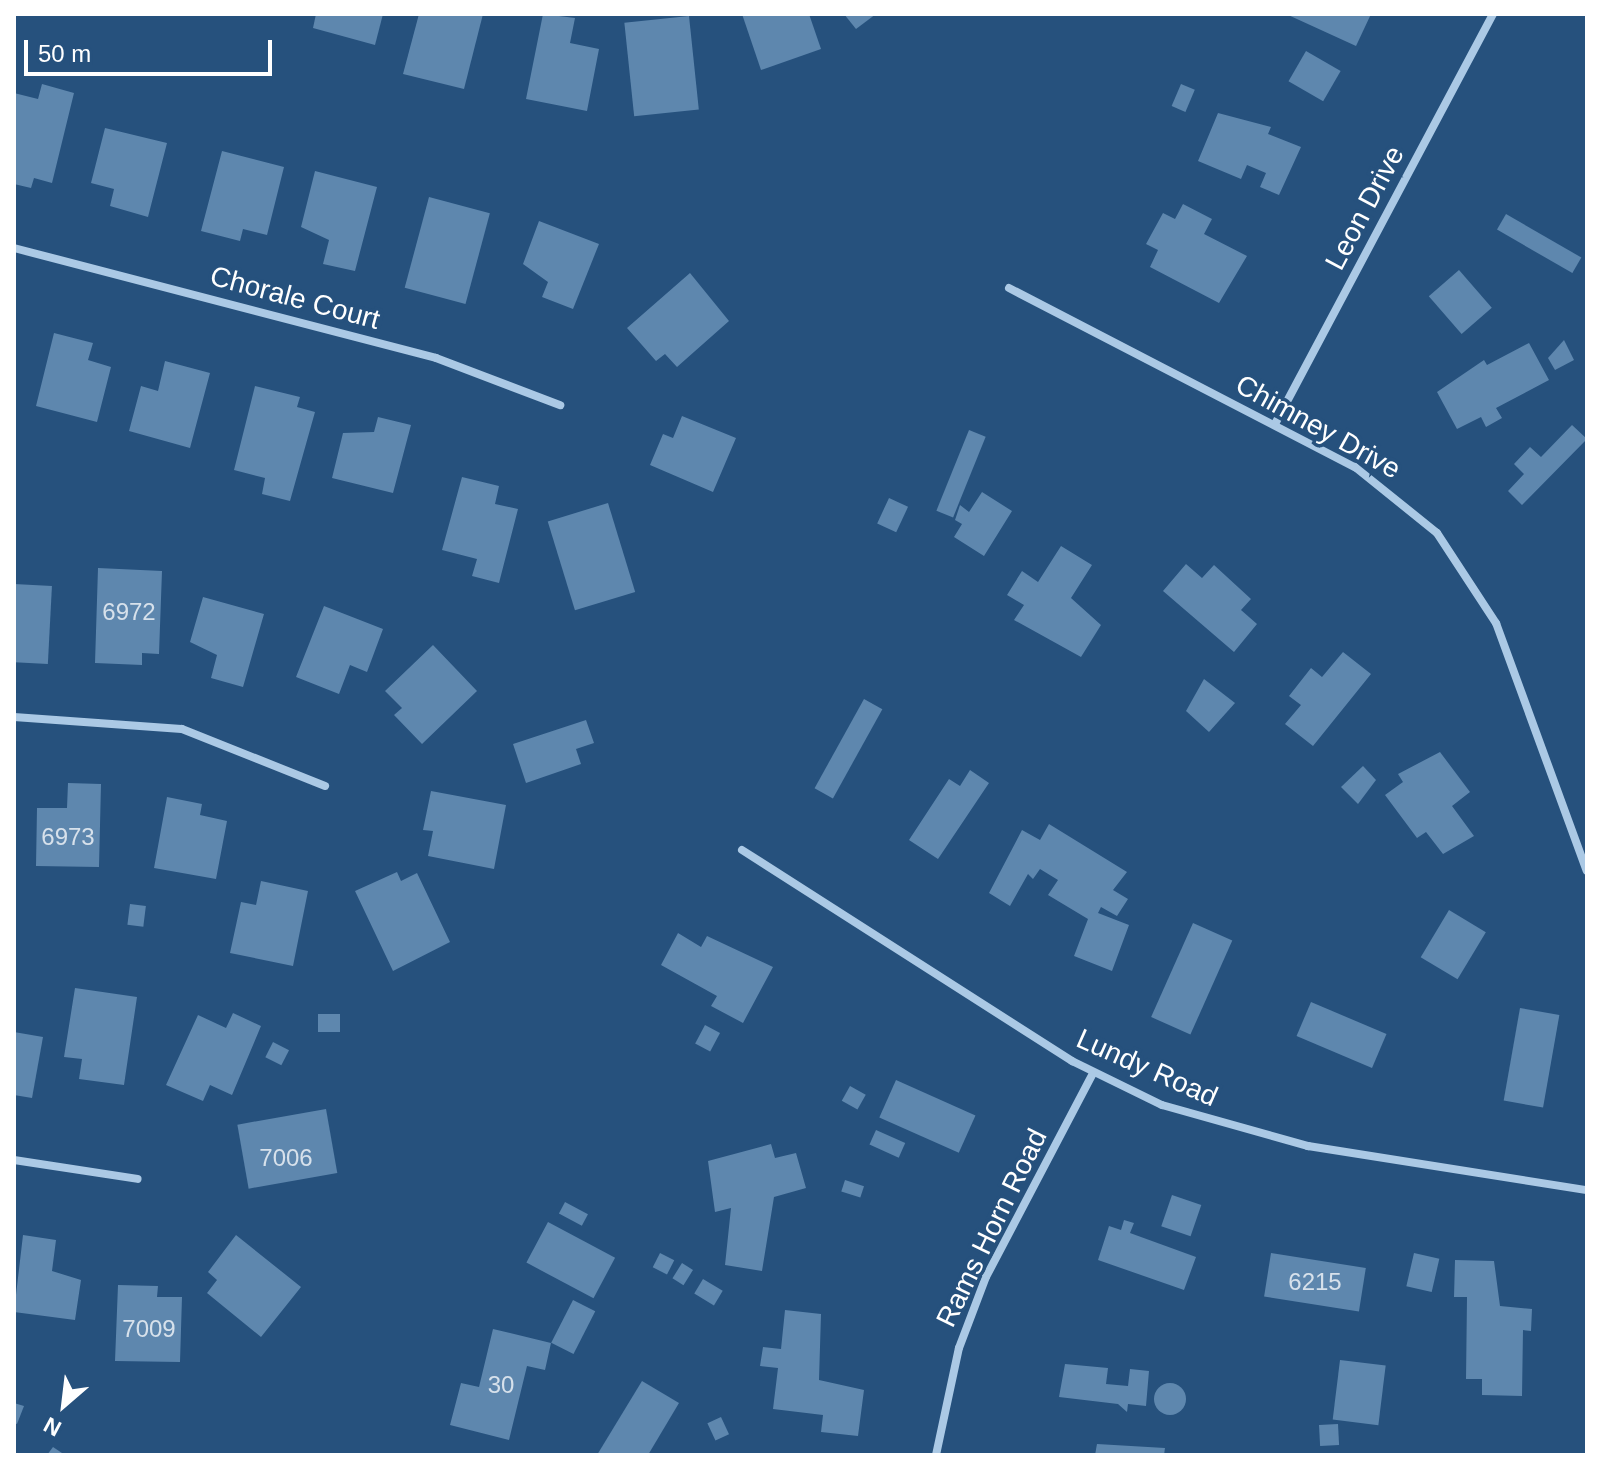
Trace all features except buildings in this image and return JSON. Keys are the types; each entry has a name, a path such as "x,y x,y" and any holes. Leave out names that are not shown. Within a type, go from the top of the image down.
{"street":[{"name":"Leon Drive","path":"1275,424 1493,14"},
{"name":"Chorale Court","path":"14,248 436,358 560,405"},
{"name":"Chimney Drive","path":"1009,288 1275,424 1397,495 1469,575 1496,623 1587,871"},
{"path":"14,717 182,729 325,786"},
{"name":"Lundy Road","path":"742,850 1093,1073 1236,1130 1587,1190"},
{"name":"Rams Horn Road","path":"936,1455 959,1348 986,1277 1093,1073"},
{"path":"14,1160 138,1179"}]}
